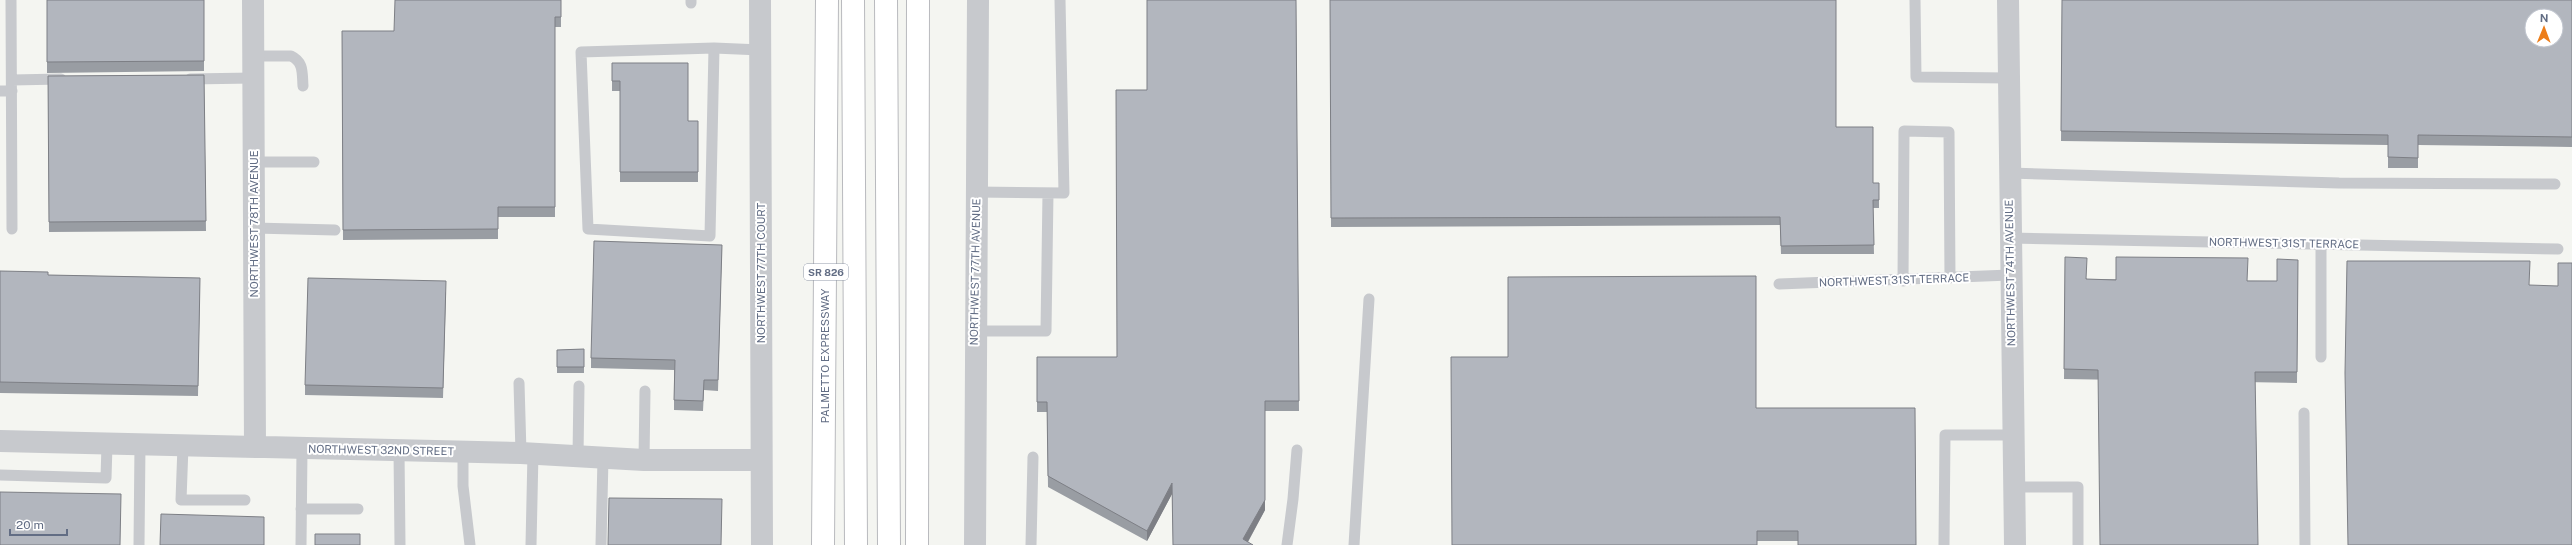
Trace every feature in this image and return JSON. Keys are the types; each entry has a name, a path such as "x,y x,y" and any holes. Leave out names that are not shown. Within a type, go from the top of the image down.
{"highway":[{"name":"PALMETTO EXPRESSWAY","path":"823,545 827,0"},
{"path":"853,0 856,545"},
{"path":"886,0 889,545"},
{"path":"917,545 918,0"}],"street":[{"name":"NORTHWEST 78TH AVENUE","path":"253,0 255,447"},
{"name":"NORTHWEST 77TH COURT","path":"760,0 762,545"},
{"name":"NORTHWEST 77TH AVENUE","path":"975,545 978,0"},
{"name":"NORTHWEST 74TH AVENUE","path":"2008,0 2009,238 2014,545"},
{"name":"NORTHWEST 32ND STREET","path":"0,442 255,447 399,452 527,453 644,460 761,460"}],"lane":[{"path":"11,0 12,229"},
{"path":"976,192 1064,193 1060,0"},
{"path":"1915,0 1916,77 2008,78"},
{"path":"714,48 710,236 588,229 581,52 714,48 761,50"},
{"path":"253,56 291,56 301,64 303,86"},
{"path":"175,79 253,78"},
{"path":"0,91 12,85 74,79"},
{"path":"1903,281 1904,131 1949,132 1950,278"},
{"path":"254,162 314,162"},
{"path":"2009,172 2340,183 2556,184"},
{"path":"975,331 1046,331 1048,193"},
{"path":"254,228 335,230"},
{"name":"NORTHWEST 31ST TERRACE","path":"2009,238 2558,249"},
{"path":"2320,244 2321,357"},
{"name":"NORTHWEST 31ST TERRACE","path":"1779,284 1903,281 2010,275"},
{"path":"1354,545 1368,299"},
{"path":"519,383 527,453 531,545"},
{"path":"578,456 579,386"},
{"path":"644,460 645,391"},
{"path":"2304,413 2305,545"},
{"path":"1944,545 1945,436 2013,435"},
{"path":"0,475 106,478 107,444"},
{"path":"139,545 140,445"},
{"path":"183,446 181,500 245,500"},
{"path":"301,545 302,449"},
{"path":"1286,545 1293,498 1296,450"},
{"path":"399,452 400,545"},
{"path":"463,452 463,486 470,545"},
{"path":"1031,545 1033,457"},
{"path":"601,545 603,458"},
{"path":"2014,487 2078,487 2078,545"},
{"path":"301,509 358,510"}],"building":[{"path":"47,0 204,0 204,61 47,62"},
{"path":"395,0 561,0 561,17 555,17 555,207 498,207 498,229 343,230 342,31 394,31"},
{"path":"1147,0 1296,0 1299,401 1265,401 1265,500 1243,539 1253,545 1173,545 1172,483 1147,531 1048,476 1047,402 1037,402 1037,357 1117,357 1116,90 1147,90"},
{"path":"1330,0 1836,0 1836,127 1873,127 1873,183 1879,183 1879,200 1873,200 1874,245 1781,246 1780,217 1331,218"},
{"path":"2062,0 2572,0 2572,137 2418,135 2418,158 2388,157 2388,135 2061,131"},
{"path":"612,63 688,63 688,121 698,121 698,172 620,172 620,81 612,81"},
{"path":"204,75 206,221 49,222 48,76"},
{"path":"594,241 722,245 718,380 704,380 703,401 674,400 675,360 591,358"},
{"path":"2065,257 2087,258 2086,279 2116,280 2116,257 2248,258 2247,281 2277,281 2277,259 2298,260 2297,372 2255,372 2258,545 2100,545 2098,370 2064,369"},
{"path":"2347,261 2530,261 2529,285 2558,286 2558,263 2572,263 2572,545 2348,545 2345,373"},
{"path":"0,271 48,272 48,275 200,278 198,386 0,382"},
{"path":"1756,276 1756,408 1915,408 1916,545 1798,545 1798,531 1757,531 1757,545 1452,545 1451,357 1508,357 1508,277"},
{"path":"308,278 446,281 443,388 305,385"},
{"path":"584,349 584,367 557,367 557,350"},
{"path":"0,492 121,494 120,545 0,545"},
{"path":"609,498 722,499 721,545 608,545"},
{"path":"161,514 264,517 264,545 160,545"},
{"path":"315,534 360,534 360,545 315,545"}]}
